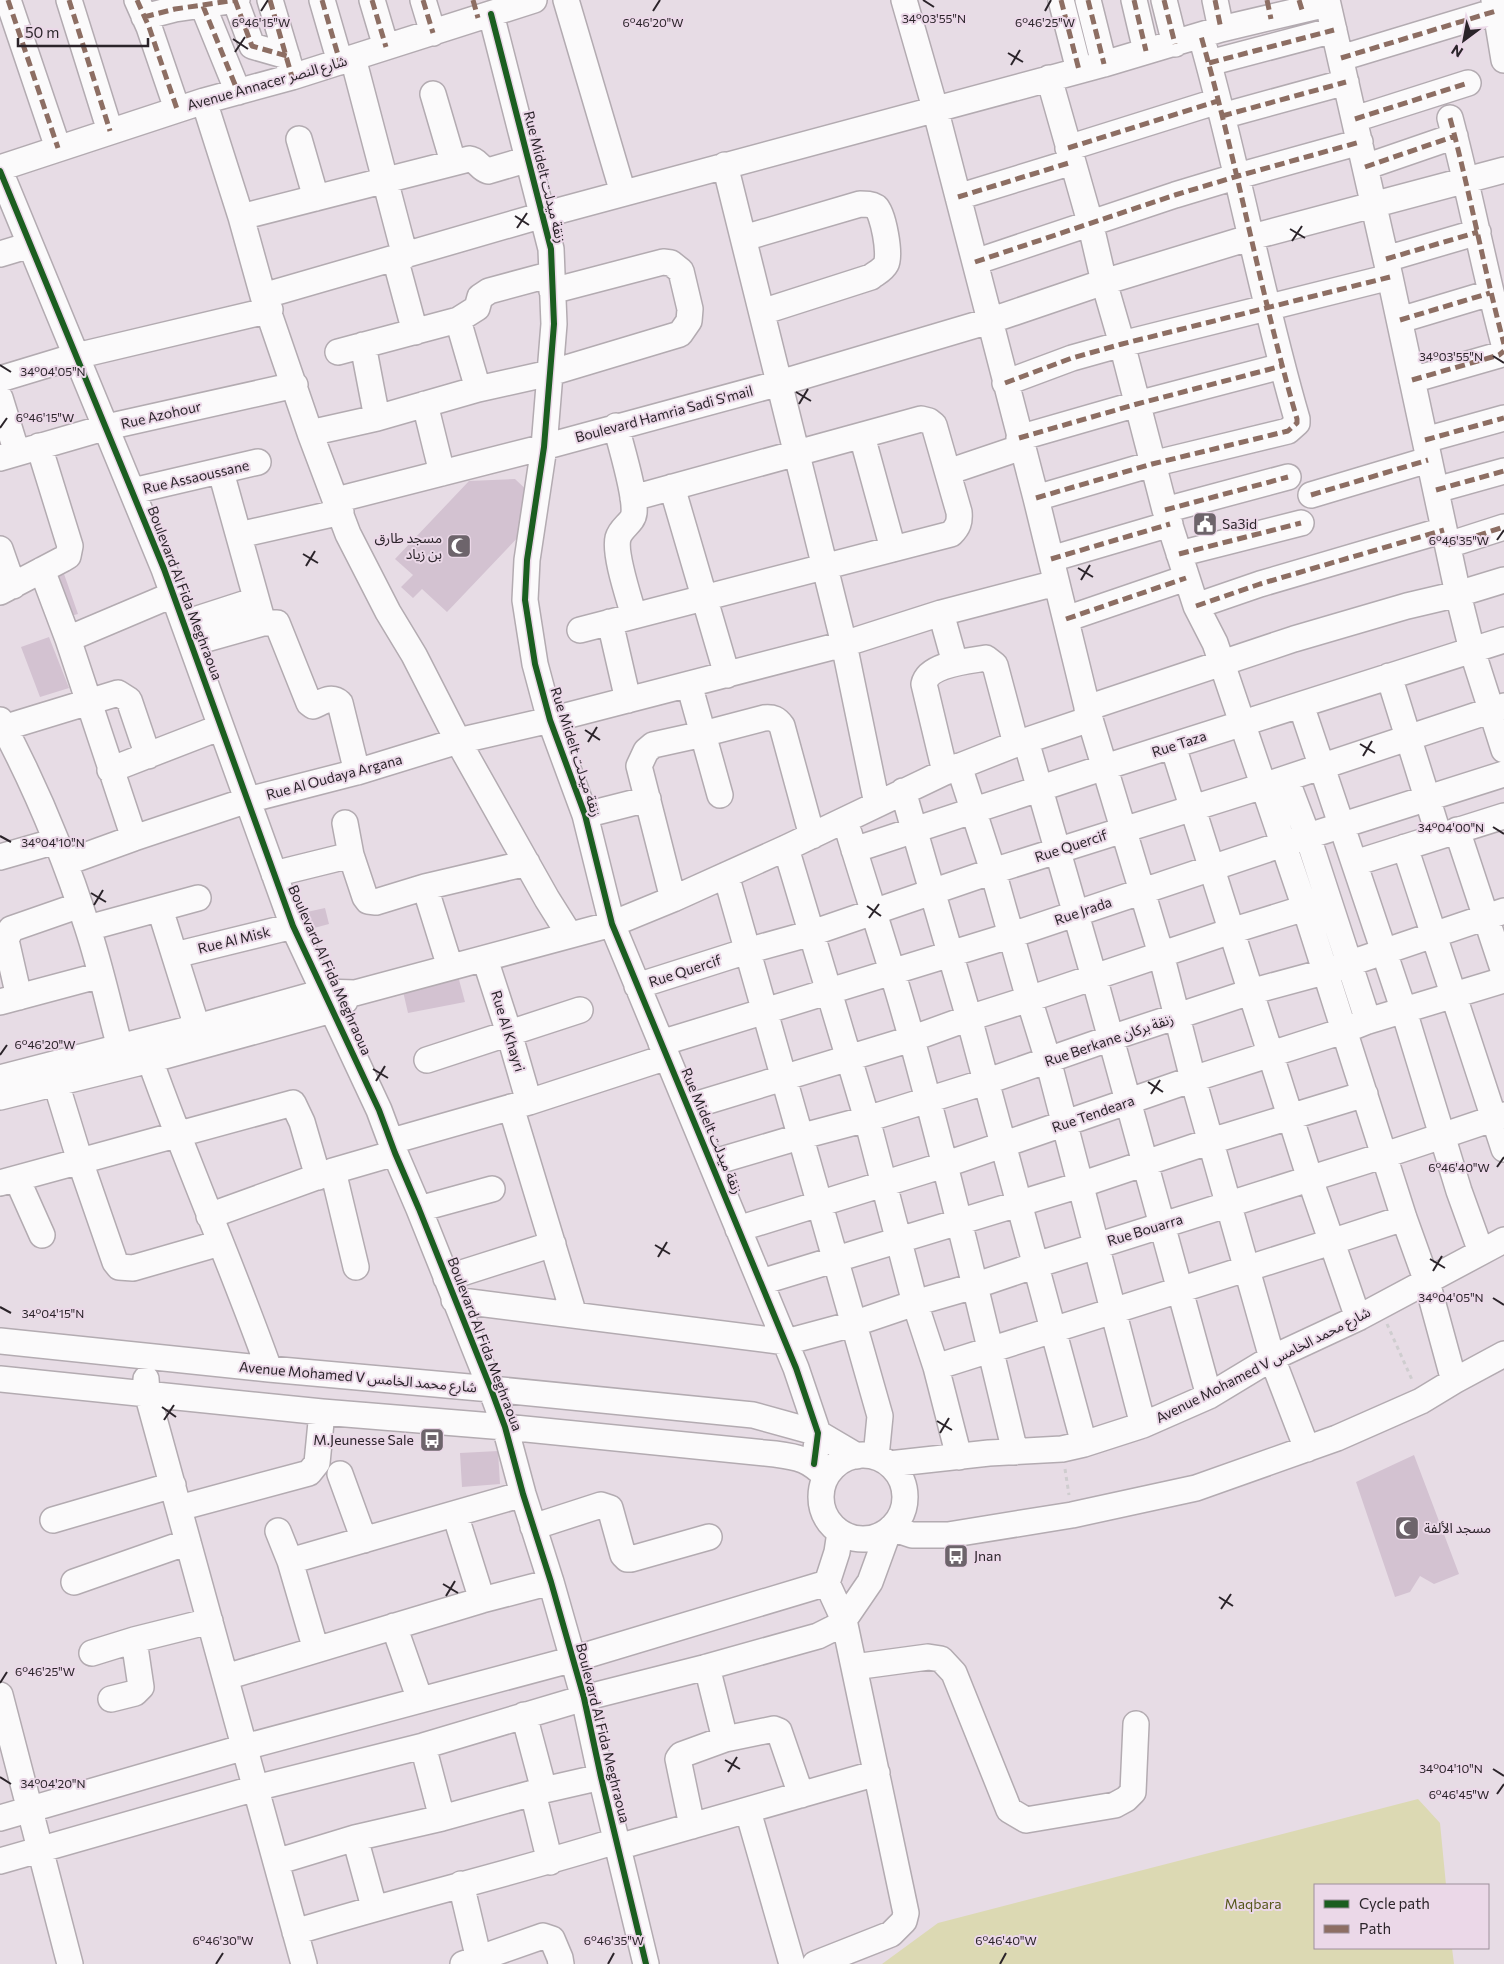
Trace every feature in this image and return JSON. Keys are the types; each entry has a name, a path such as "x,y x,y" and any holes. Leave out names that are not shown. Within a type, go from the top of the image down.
{"street":[{"path":"8,0 58,148"},
{"path":"69,0 110,131"},
{"path":"270,0 289,67"},
{"path":"322,0 346,60 384,181 415,332"},
{"path":"372,0 386,47"},
{"path":"423,0 433,33"},
{"name":"Avenue Annacer شارع النصر","path":"0,170 58,148 204,101 238,92 289,67 346,60 433,33 481,11 534,0"},
{"path":"566,0 623,193"},
{"path":"904,0 935,108 1036,498 1088,713 1161,954 1193,1079 1272,1358 1307,1449"},
{"path":"1061,0 1079,70"},
{"path":"1088,0 1104,64"},
{"path":"1134,0 1146,51"},
{"path":"1164,0 1175,44"},
{"path":"1036,498 1152,464 1288,431 1297,423 1209,63 1215,0"},
{"path":"225,2 252,46 289,67"},
{"path":"177,110 141,8 176,9 225,2"},
{"path":"225,2 238,92"},
{"path":"0,380 76,356 266,303 400,257 543,215 1175,44 1269,9 1327,2 1400,320 1458,594 1472,650 1498,708 1504,750"},
{"path":"1341,58 1495,6 1503,48"},
{"name":"Rue Midelt زنقة ميدلت","path":"481,11 529,160 551,249 554,324 544,447 527,560 526,600 535,664 550,720 585,815 612,924 796,1368 818,1433 820,1470"},
{"path":"1209,63 1334,30"},
{"path":"1049,78 1090,222 1152,464 1186,578 1196,606 1211,632 1242,724 1274,782 1308,837 1368,1021"},
{"path":"958,197 1070,155 1220,108 1346,82"},
{"path":"975,262 1090,222 1238,176 1358,131 1468,83"},
{"path":"433,94 453,162"},
{"path":"204,101 266,303 310,433 348,534 364,568 414,655 458,741 546,900 569,934"},
{"path":"1365,167 1452,127 1466,179 1490,293 1504,344"},
{"path":"300,139 316,198"},
{"path":"241,217 453,162 474,159 482,169 488,171 529,160"},
{"path":"725,165 844,644 877,804"},
{"name":"Boulevard Al Fida Meghraoua","path":"0,170 107,427 188,633 293,926 379,1110 505,1427 523,1494 574,1659 646,1964"},
{"name":"Boulevard Hamria Sadi S'mail","path":"239,535 442,473 780,383 989,322 1104,282 1252,237 1504,170"},
{"path":"744,238 860,204 869,204 876,207 880,213 888,254 886,264 880,270 871,277 762,312"},
{"path":"1005,383 1072,358 1269,308 1388,268 1478,232"},
{"path":"0,254 30,245"},
{"path":"310,433 377,418 478,389 550,373 680,334 689,321 690,309 681,271 672,262 663,262 552,283 489,291 480,297 477,308 458,320 338,352"},
{"path":"1400,320 1490,293"},
{"path":"458,320 478,389"},
{"path":"363,345 377,418"},
{"path":"1412,380 1499,355 1504,350"},
{"path":"948,472 1021,442 1137,404 1282,366"},
{"name":"Rue Azohour","path":"19,452 107,427 295,385"},
{"path":"0,398 19,452 70,546 68,556 6,589 0,549"},
{"path":"425,404 442,473"},
{"path":"1311,495 1504,418"},
{"path":"580,630 951,534 958,526 959,512 934,425 929,421 921,420 633,498"},
{"path":"616,426 633,498 634,512 633,518 621,530 617,548 628,700"},
{"path":"862,436 893,549"},
{"name":"Rue Assaoussane","path":"133,492 258,462"},
{"path":"1436,490 1504,471"},
{"path":"220,472 260,611 279,626 309,703 313,706 331,698 336,699 340,703 358,772"},
{"path":"1051,559 1288,477"},
{"path":"672,487 727,675"},
{"path":"1179,554 1301,523"},
{"path":"1196,606 1260,584 1446,537 1504,527"},
{"path":"53,565 68,639 134,838"},
{"path":"1066,618 1186,578"},
{"path":"0,1097 56,1083 197,1027 328,1001 450,966 486,959 569,934 612,924 786,848 952,769 1088,713 1261,649 1504,580"},
{"name":"Rue Al Oudaya Argana","path":"0,857 61,852 134,838 248,800 358,772 458,741 550,720 727,675 844,644 941,613 1056,583"},
{"path":"68,639 172,595"},
{"path":"188,633 260,611"},
{"path":"941,613 955,663"},
{"name":"Rue Taza","path":"854,850 1105,767 1504,640"},
{"path":"1143,1425 1048,1060 1029,1000 1012,935 974,810 952,769 924,684 927,676 931,673 955,663 986,658 995,665 1039,789 1094,977 1209,1396"},
{"path":"1389,676 1426,799 1495,914 1504,972"},
{"path":"689,684 720,794"},
{"path":"122,1056 88,928 61,852 1,725 118,693 129,700 148,756"},
{"path":"1301,705 1404,1011 1441,1136 1481,1252"},
{"name":"Rue Quercif","path":"637,986 747,951 812,933 993,871 1322,767 1498,708"},
{"path":"672,899 639,766 646,751 653,745 764,718 771,717 778,720 782,726 812,836"},
{"path":"110,770 222,727"},
{"path":"1173,746 1310,1179 1358,1318"},
{"name":"Rue Jrada","path":"210,1216 326,1174 393,1147 520,1105 766,1011 1012,935 1284,844 1504,774"},
{"path":"1274,782 1284,844 1404,1218 1427,1282 1454,1381"},
{"path":"903,791 969,1018 1053,1330 1073,1447"},
{"path":"585,815 648,799"},
{"path":"1355,863 1504,816"},
{"path":"845,819 875,912 911,1039 959,1222 1015,1452"},
{"path":"345,823 351,855 368,901 376,902 425,887 527,863"},
{"path":"1405,847 1454,996 1499,1117 1504,1149"},
{"path":"786,848 867,1119 915,1304 936,1367 959,1457"},
{"path":"274,874 351,855"},
{"path":"726,875 785,1078 799,1137 834,1260 880,1416 874,1459"},
{"path":"425,887 450,966"},
{"path":"88,928 198,898"},
{"path":"80,905 11,929 6,940 9,1000 101,976"},
{"path":"688,1107 911,1039 1231,930 1305,908"},
{"path":"160,909 197,1027"},
{"name":"Rue Berkane زنقة بركان","path":"711,1164 799,1137 867,1119 985,1082 1250,992 1324,972 1495,914"},
{"name":"Rue Al Misk","path":"175,955 293,926"},
{"name":"Rue Al Khayri","path":"486,959 509,1032 520,1105 553,1244 574,1315"},
{"name":"Rue Tendeara","path":"738,1229 944,1165 1063,1123 1343,1031 1368,1021 1504,980"},
{"path":"0,1078 122,1056 150,1060 328,1001"},
{"path":"427,1060 580,1010"},
{"path":"150,1060 177,1136 252,1320 269,1369"},
{"path":"56,1083 80,1161 115,1262 119,1267 133,1268 220,1243"},
{"path":"761,1282 1019,1204 1146,1164 1211,1141 1365,1094"},
{"path":"42,1235 8,1181 294,1103 326,1174 356,1267"},
{"name":"Rue Bouarra","path":"786,1342 853,1324 974,1286 1096,1245 1310,1179 1499,1117"},
{"path":"419,1208 492,1189"},
{"path":"936,1367 1404,1218"},
{"name":"Avenue Mohamed V شارع محمد الخامس","path":"0,1342 753,1415 818,1433 874,1459 959,1457 1073,1447 1143,1425 1209,1396 1272,1358 1358,1318 1504,1240"},
{"path":"450,1289 553,1244"},
{"path":"450,1289 574,1315 786,1342"},
{"path":"820,1470 821,1501 824,1513 830,1523 840,1532 849,1536 870,1538 890,1529 912,1535 948,1535 1072,1515 1196,1488 1307,1449 1421,1401 1504,1354"},
{"path":"144,1357 146,1393 226,1677 303,1964"},
{"path":"0,1379 322,1412 505,1427 775,1454 793,1456 820,1470 831,1470 843,1460 874,1459 901,1478 905,1496 902,1514 890,1529 870,1582 844,1620 834,1628 818,1636 584,1698 423,1746 256,1788 0,1861"},
{"path":"53,1520 309,1472 317,1463 322,1412"},
{"path":"340,1474 364,1540"},
{"path":"290,1560 523,1494"},
{"path":"533,1527 602,1505 607,1506 610,1508 623,1555 627,1559 709,1537"},
{"path":"455,1514 482,1600"},
{"path":"278,1531 290,1560 316,1650"},
{"path":"815,1964 892,1934 904,1921 906,1913 844,1620 827,1583 837,1552 840,1532"},
{"path":"74,1582 188,1542"},
{"path":"226,1677 482,1600 551,1582"},
{"path":"0,1818 244,1747 574,1659 827,1583"},
{"path":"92,1653 134,1640 210,1621"},
{"path":"394,1626 420,1700"},
{"path":"111,1699 135,1693 141,1687 134,1640"},
{"path":"854,1667 928,1657 941,1659 954,1673 1009,1810 1026,1820 1115,1805 1126,1800 1133,1792 1136,1724"},
{"path":"706,1667 726,1739"},
{"path":"0,1695 70,1964"},
{"path":"524,1715 550,1862"},
{"path":"692,1826 678,1759 682,1755 726,1739 774,1729 779,1731 801,1795"},
{"path":"423,1746 442,1818"},
{"path":"295,1932 461,1884 748,1811 876,1773"},
{"path":"276,1862 355,1838 442,1818 601,1777"},
{"path":"748,1811 792,1964"},
{"path":"355,1838 374,1908"},
{"path":"461,1884 474,1962 543,1936 552,1939 561,1964"}],"path":[{"path":"1379,1306 1421,1401"},
{"path":"1072,1515 1073,1447"}],"green space":[{"name":"Maqbara","path":"1418,1799 1440,1823 1446,1884 1314,1884 1314,1949 1452,1949 1454,1964 882,1964 938,1923"}],"building":[{"name":"مسجد طارق بن زياد","path":"515,479 532,495 523,532 447,612 422,589 413,598 401,587 413,575 395,559 469,481"},
{"path":"63,571 78,614 62,618 47,577"},
{"path":"49,637 69,688 40,697 21,647"},
{"path":"325,908 329,924 303,931 298,914"},
{"path":"458,976 465,1002 408,1013 402,987"},
{"path":"498,1451 500,1484 462,1487 460,1453"},
{"name":"مسجد الألفة","path":"1414,1455 1459,1574 1434,1584 1420,1576 1410,1592 1395,1597 1356,1482"}],"marked path":[{"path":"8,0 58,148"},
{"path":"69,0 110,131"},
{"path":"137,0 149,27 177,109"},
{"path":"235,0 252,46 287,56"},
{"path":"144,17 175,9 237,0"},
{"path":"270,0 292,77"},
{"path":"322,0 340,62"},
{"path":"372,0 386,47"},
{"path":"423,0 433,33"},
{"path":"473,0 478,18"},
{"path":"1061,0 1079,70"},
{"path":"1088,0 1104,64"},
{"path":"1134,0 1146,51"},
{"path":"1164,0 1175,44"},
{"path":"1215,0 1221,29"},
{"path":"1267,0 1271,19"},
{"path":"1299,0 1302,10"},
{"path":"203,6 238,92"},
{"path":"1341,58 1496,11"},
{"path":"1209,63 1334,30"},
{"path":"1036,498 1152,464 1288,431 1297,423 1201,36"},
{"path":"1222,116 1346,82"},
{"path":"1355,119 1468,83"},
{"path":"1068,148 1218,101"},
{"path":"1450,118 1504,344"},
{"path":"1365,167 1455,136"},
{"path":"975,262 1175,195 1360,142"},
{"path":"958,197 1072,162"},
{"path":"1386,259 1478,232"},
{"path":"1005,383 1072,358 1122,344 1390,277"},
{"path":"1400,320 1490,293"},
{"path":"1412,380 1499,355 1504,351"},
{"path":"1019,438 1137,404 1282,366"},
{"path":"1425,440 1504,418"},
{"path":"1311,495 1428,460"},
{"path":"1436,490 1504,471"},
{"path":"1165,510 1288,477"},
{"path":"1179,554 1301,523"},
{"path":"1051,559 1170,524"},
{"path":"1448,545 1504,527"},
{"path":"1196,606 1260,584 1444,530"},
{"path":"1066,619 1186,578"}],"cycle path":[{"path":"491,14 551,249 554,324 544,447 527,560 525,600 535,664 550,720 585,815 612,924 796,1368 818,1433 814,1464"},
{"path":"0,171 164,569 293,926 379,1110 505,1427 584,1698 646,1964"}],"place":[{"name":"Sa3id","path":"1205,524"},
{"name":"مسجد طارق بن زياد","path":"459,546"},
{"name":"M.Jeunesse Sale","path":"432,1440"},
{"name":"مسجد الألفة","path":"1407,1528"},
{"name":"Jnan","path":"956,1556"}]}
